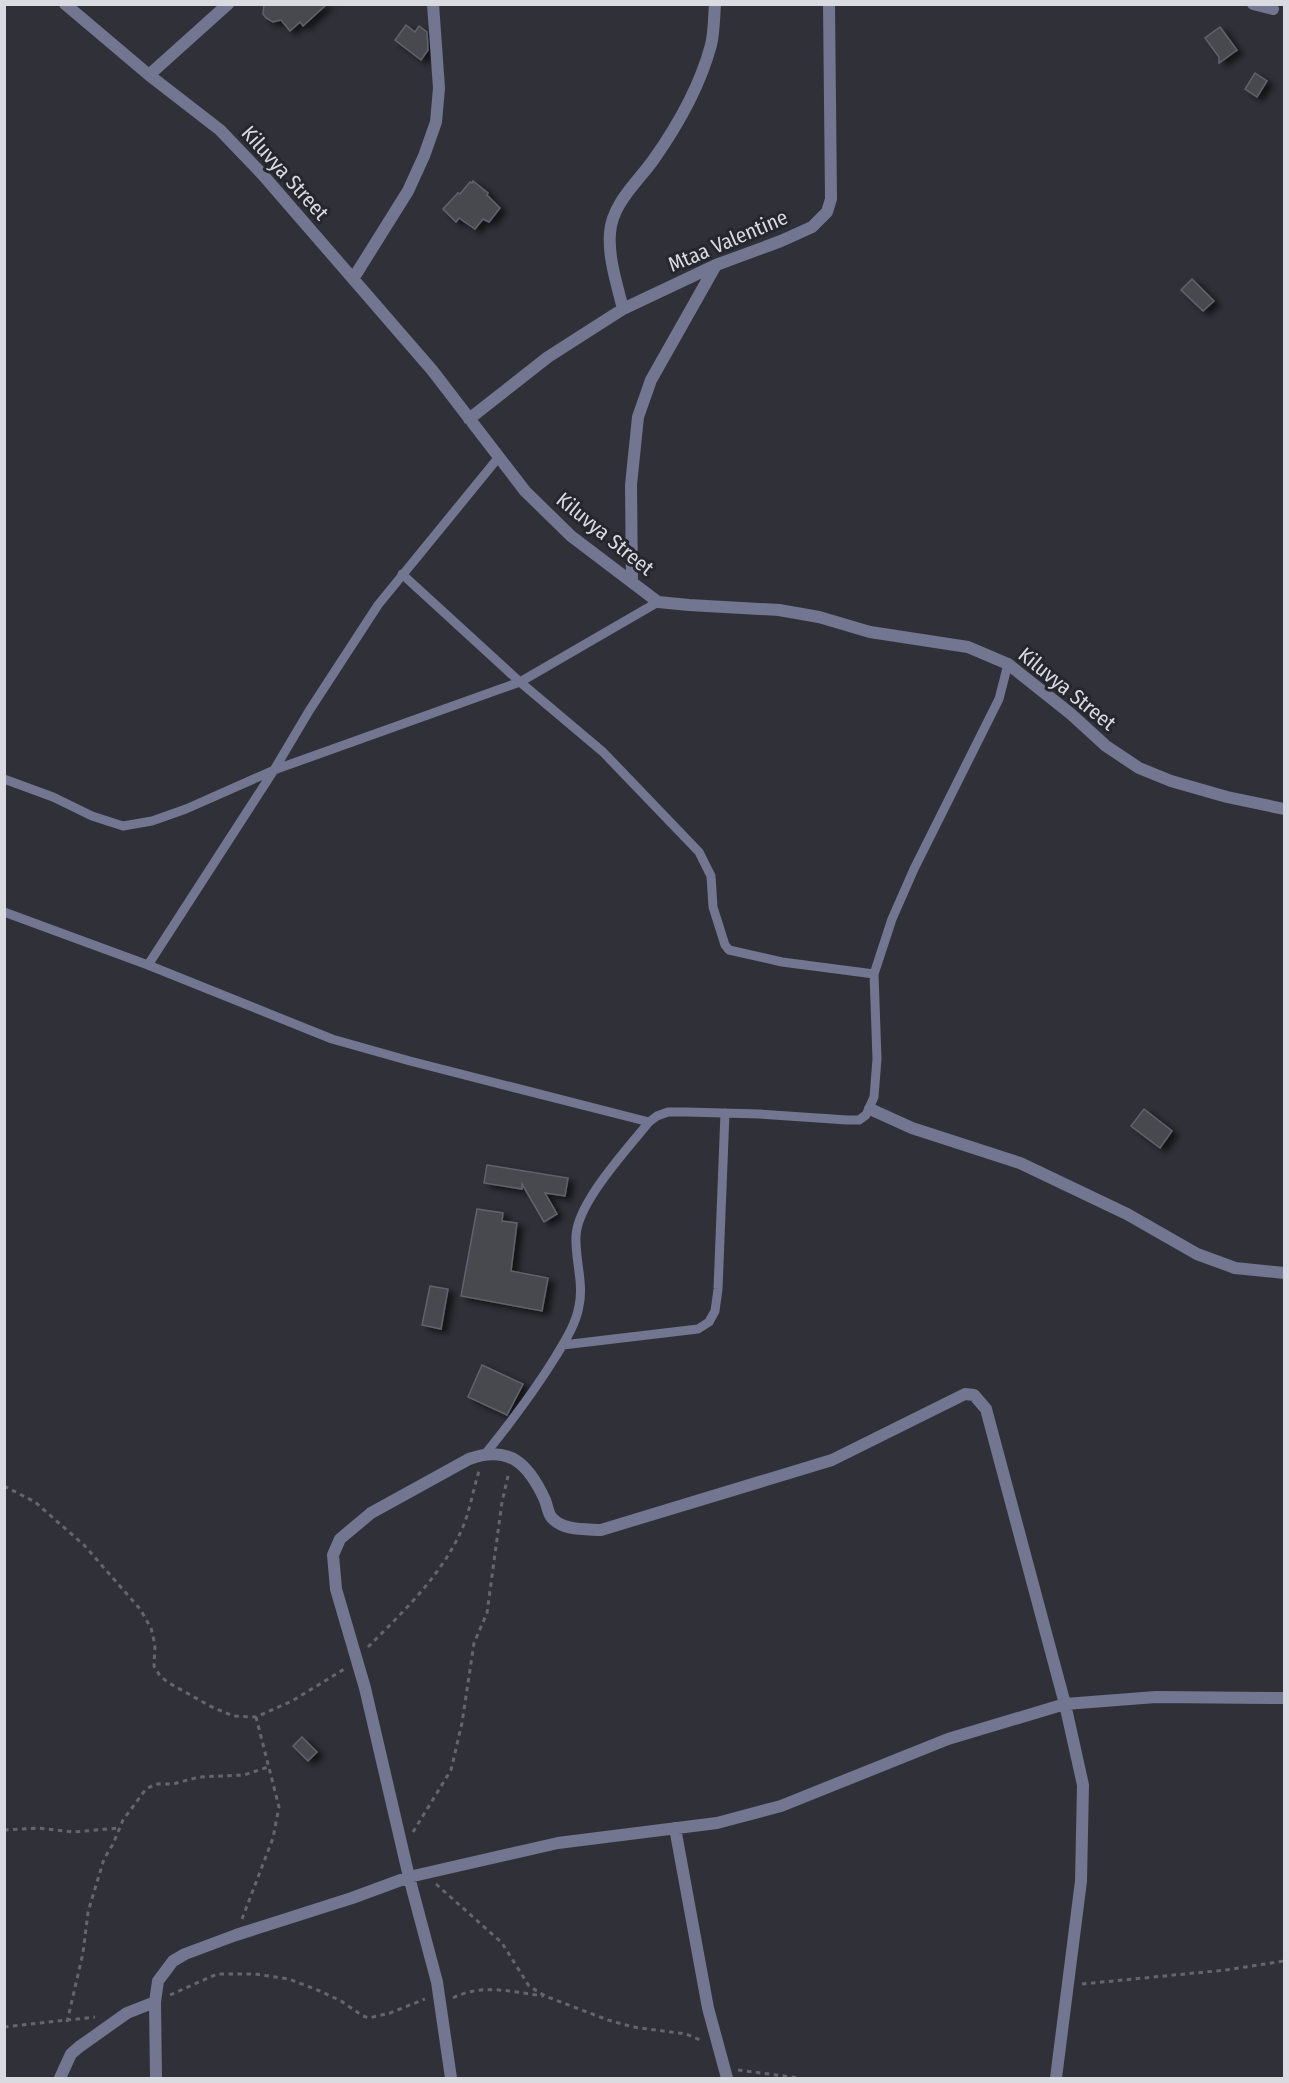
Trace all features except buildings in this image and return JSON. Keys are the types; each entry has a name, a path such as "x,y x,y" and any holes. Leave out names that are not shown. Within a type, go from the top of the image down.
{"street":[{"name":"Kiluvya Street","path":"65,4 149,75 220,130 263,175 432,370 525,491 571,536 658,602 779,610 819,617 870,632 968,647 1008,664 1071,714 1106,746 1139,768 1216,794 1284,809"},
{"path":"149,75 228,4"},
{"path":"353,279 408,191 436,122 439,88 433,4"},
{"path":"623,309 611,258 610,231 616,211 627,192 654,159 688,103 711,44 715,4"},
{"name":"Mtaa Valentine","path":"469,419 548,357 623,309 716,265 812,227 827,212 831,199 828,4"},
{"path":"1253,4 1271,7 1284,18"},
{"path":"632,582 631,485 638,417 651,380 716,265"},
{"path":"870,1109 912,1128 1020,1163 1127,1214 1197,1254 1235,1268 1284,1273"},
{"path":"451,2079 440,1999 357,1662 336,1589 333,1555 340,1539 371,1513 469,1459 486,1453 513,1456 529,1473 551,1518 569,1528 601,1530 832,1461 965,1394 974,1395 986,1409 1065,1704 1083,1785 1081,1881 1056,2079"},
{"path":"156,2079 154,2002 158,1981 173,1961 185,1954 236,1935 409,1877 558,1843 717,1823 781,1806 948,1739 1065,1704 1156,1697 1284,1698"},
{"path":"675,1828 708,2008 725,2073"},
{"path":"60,2079 71,2054 79,2047 127,2013 154,2002"}],"lane":[{"path":"148,965 378,605 498,458"},
{"path":"402,574 520,682 603,752 699,852 711,876 713,907 725,945 729,950 782,962 874,974"},
{"path":"4,779 53,797 92,816 123,826 152,821 186,809 274,770 520,682 658,602"},
{"path":"486,1453 532,1394 573,1325 581,1290 575,1235 581,1217 604,1178 650,1122 657,1116 668,1112 859,1120 870,1109 874,1097 877,1059 874,974 892,919 914,869 999,699 1008,664"},
{"path":"4,912 148,965 332,1039 650,1122"},
{"path":"563,1345 698,1329 709,1322 715,1311 718,1289 725,1113"}],"path":[{"path":"4,1486 35,1502 56,1518 84,1545 140,1609 151,1628 155,1644 154,1666 160,1676 169,1683 233,1716 256,1718 292,1701 357,1662 415,1599 451,1550 463,1527 486,1453"},
{"path":"402,1849 451,1770 462,1723 474,1643 487,1613 502,1502 513,1456"},
{"path":"236,1935 273,1838 279,1807 256,1718"},
{"path":"67,2022 96,1881 123,1820 146,1789 156,1784 173,1784 200,1777 244,1775 268,1767"},
{"path":"4,1830 38,1828 74,1832 120,1828"},
{"path":"424,1874 502,1943 529,1986 545,1996 608,2020 633,2027 686,2034 718,2048"},
{"path":"1068,1986 1226,1970 1284,1961"},
{"path":"154,2002 217,1974 255,1974 289,1979 341,2001 369,2018 483,1989 545,1996"},
{"path":"4,2027 97,2017"},
{"path":"725,2073 799,2079"}]}
